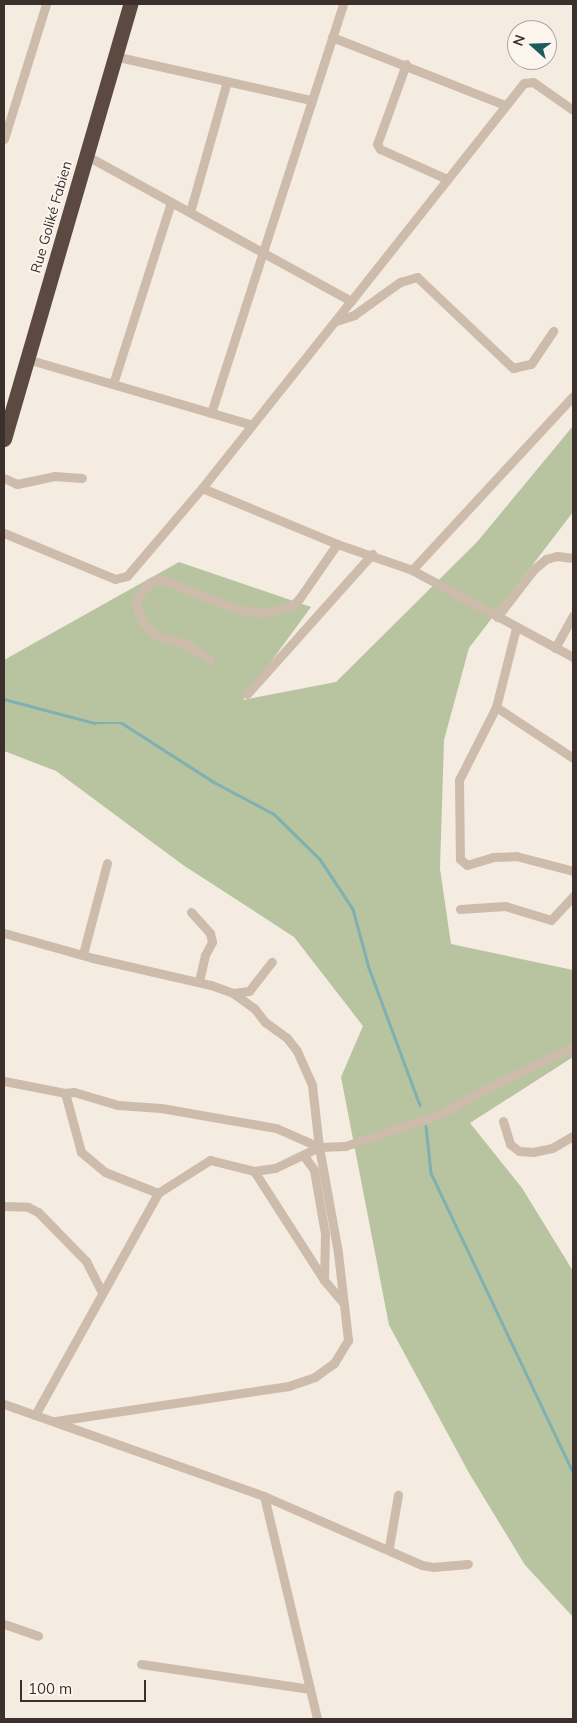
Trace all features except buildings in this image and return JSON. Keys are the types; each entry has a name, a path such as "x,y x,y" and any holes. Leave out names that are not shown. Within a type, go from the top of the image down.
{"highway":[{"name":"Rue Goliké Fabien","path":"4,437 130,4"}],"street":[{"path":"4,139 46,4"},
{"path":"211,412 265,252 311,100 343,4"},
{"path":"332,37 406,64 505,104"},
{"path":"114,56 311,100"},
{"path":"406,64 377,144 380,149 447,179"},
{"path":"190,212 226,81"},
{"path":"4,533 122,579 202,488 250,424 336,321 505,104 524,83 533,82 573,110"},
{"path":"85,155 265,252 351,301"},
{"path":"113,384 170,202"},
{"path":"336,321 354,315 400,282 416,277 513,368 531,364 553,330"},
{"path":"27,359 250,424"},
{"path":"412,570 573,396"},
{"path":"4,478 17,484 54,476 82,478"},
{"path":"202,488 337,544 372,554 412,570 516,628 573,657"},
{"path":"210,659 186,644 159,637 144,624 137,608 137,598 149,583 166,581 236,609 264,612 292,606 300,599 337,544"},
{"path":"248,694 372,554"},
{"path":"497,617 534,569 546,560 557,556 573,558"},
{"path":"554,648 573,616"},
{"path":"516,628 496,707 485,733 466,763 459,780 460,859 467,865 493,857 516,856 573,870"},
{"path":"496,707 573,758"},
{"path":"83,954 107,863"},
{"path":"460,909 505,906 551,920 573,896"},
{"path":"191,912 210,933 212,942 205,955 199,982"},
{"path":"4,933 199,982 233,994 254,1008 297,1051 312,1085 319,1146 348,1340 334,1362 315,1377 289,1386 54,1420"},
{"path":"233,994 250,991 272,962"},
{"path":"4,1081 65,1094 74,1092 118,1105 160,1108 276,1128 319,1146 346,1146 443,1113 489,1086 573,1047"},
{"path":"65,1094 81,1152 105,1172 158,1193"},
{"path":"503,1121 510,1144 519,1151 533,1152 552,1148 573,1136"},
{"path":"35,1415 158,1193 210,1160 254,1171 275,1168 304,1156 319,1146"},
{"path":"304,1156 314,1170 324,1234 324,1280"},
{"path":"254,1171 324,1280 344,1304"},
{"path":"4,1206 28,1207 38,1212 86,1261 102,1292"},
{"path":"4,1404 54,1420 264,1496 433,1567 468,1564"},
{"path":"389,1548 398,1495"},
{"path":"264,1496 318,1719"},
{"path":"4,1624 38,1636"},
{"path":"141,1664 310,1689"}],"green space":[{"path":"573,426 573,512 469,648 444,740 440,869 451,944 573,970 573,1057 470,1123 522,1188 573,1271 573,1617 525,1565 469,1473 389,1325 341,1077 363,1026 294,937 183,865 56,771 4,751 4,660 179,562 311,607 243,700 336,682 477,542"}],"waterway":[{"path":"4,699 95,723 122,723 214,782 274,814 320,859 353,909 369,968 420,1105"},
{"path":"426,1126 431,1173 573,1472"}]}
